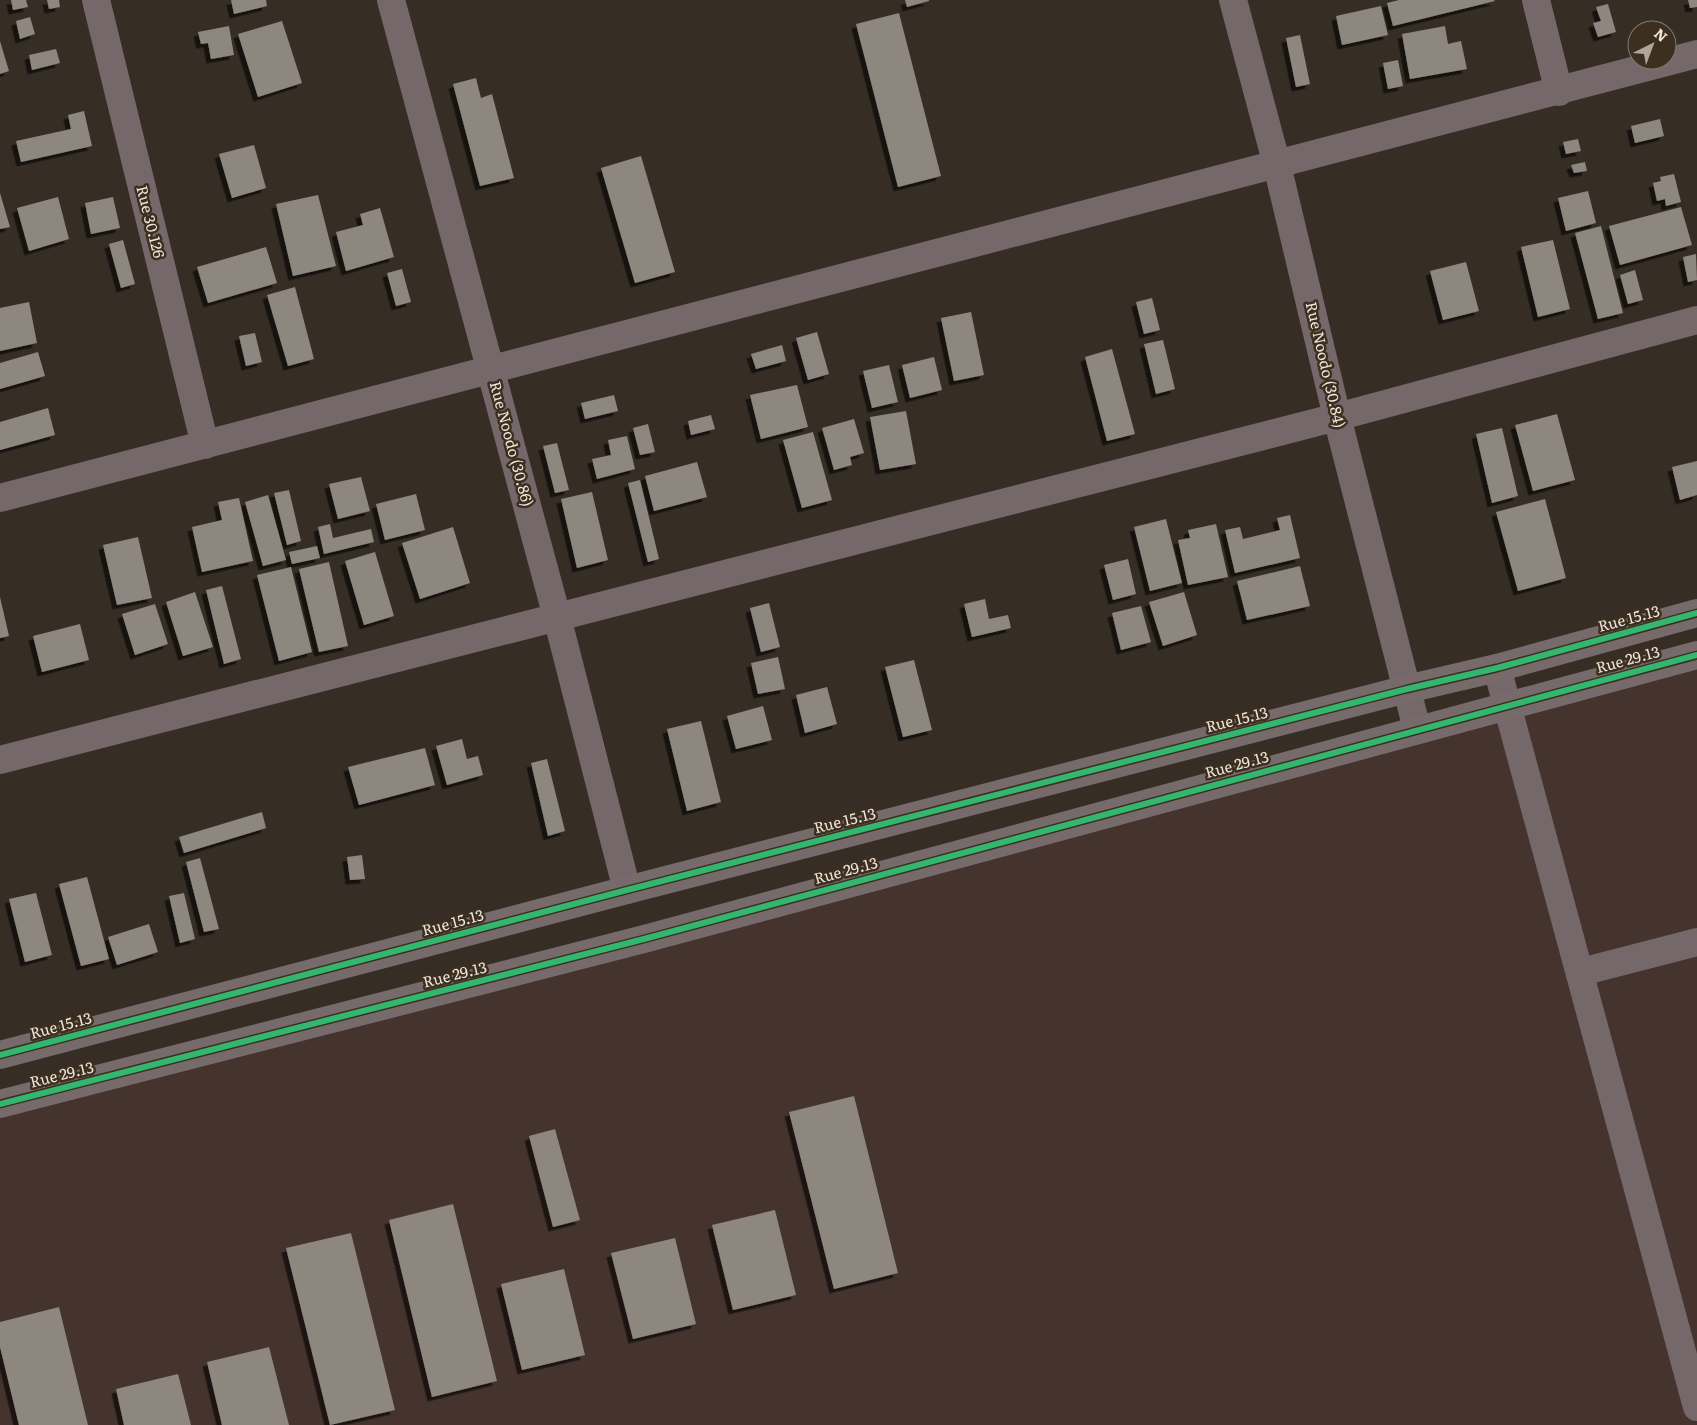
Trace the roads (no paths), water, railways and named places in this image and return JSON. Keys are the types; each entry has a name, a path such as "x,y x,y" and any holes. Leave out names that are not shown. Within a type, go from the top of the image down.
{"main road":[{"name":"Rue 15.13","path":"0,1055 627,890 1407,689 1497,668 1697,613"},
{"name":"Rue 29.13","path":"0,1104 644,939 1697,655"}],"street":[{"name":"Rue 30.126","path":"96,0 205,445"},
{"name":"Rue Noodo (30.86)","path":"391,0 557,617 627,890"},
{"name":"Rue Noodo (30.84)","path":"1233,0 1278,165 1337,416 1417,730"},
{"path":"1536,0 1559,92"},
{"path":"0,498 1559,92 1697,54"},
{"path":"0,760 1337,416 1697,320"},
{"path":"1497,668 1697,1407"},
{"path":"1580,972 1697,942"}]}
